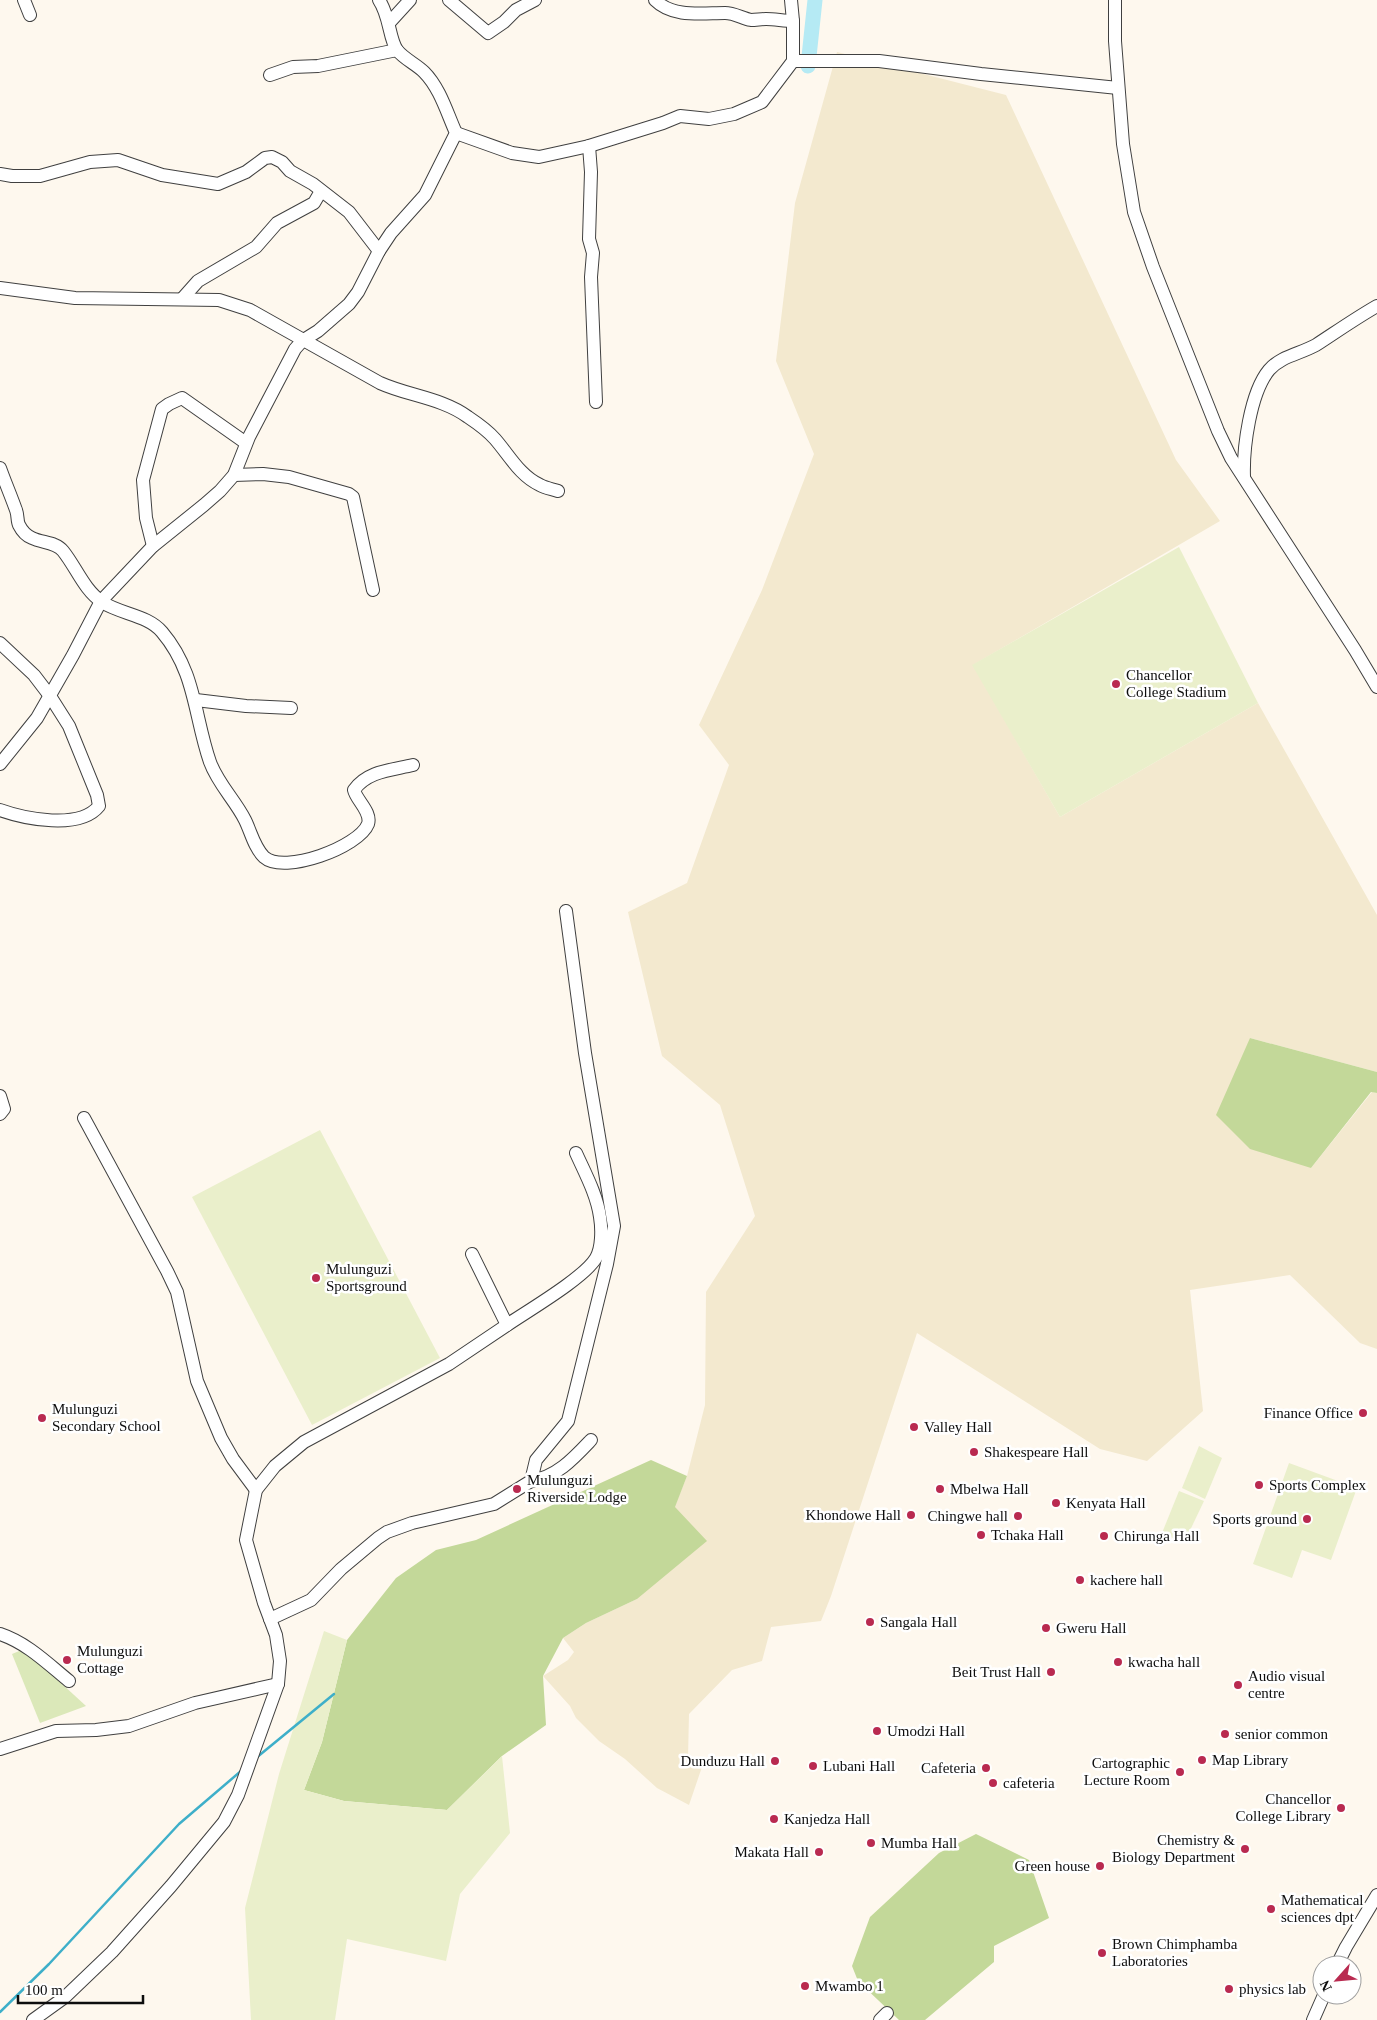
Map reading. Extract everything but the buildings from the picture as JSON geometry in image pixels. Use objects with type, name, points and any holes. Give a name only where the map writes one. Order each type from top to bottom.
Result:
[{"type":"street","points":[[24,0],[30,14]]},
{"type":"street","points":[[379,0],[384,8],[397,50],[424,72],[434,85],[456,133],[524,156],[539,157],[589,146],[663,123],[676,117],[709,119],[723,117],[762,102],[793,61],[791,0]]},
{"type":"street","points":[[389,23],[410,0]]},
{"type":"street","points":[[449,0],[488,33],[504,22],[516,10],[535,0]]},
{"type":"street","points":[[655,0],[674,11],[705,14],[725,13],[753,20],[793,21]]},
{"type":"street","points":[[1115,0],[1118,88],[1123,144],[1134,212],[1153,267],[1218,431],[1244,480],[1377,687]]},
{"type":"street","points":[[270,75],[293,67],[318,66],[397,50]]},
{"type":"street","points":[[793,61],[879,61],[1118,88]]},
{"type":"street","points":[[0,764],[37,718],[101,601],[153,546],[210,500],[234,475],[246,443],[295,349],[302,340],[318,331],[349,304],[358,292],[379,251],[391,233],[425,195],[456,133]]},
{"type":"street","points":[[589,146],[591,172],[590,239],[593,252],[591,276],[596,402]]},
{"type":"street","points":[[0,174],[40,176],[90,162],[118,160],[162,175],[218,184],[246,172],[265,158],[272,157],[282,162],[290,171],[313,184],[349,212],[379,251]]},
{"type":"street","points":[[182,298],[198,281],[256,247],[277,223],[314,203],[321,191]]},
{"type":"street","points":[[0,288],[75,298],[219,300],[250,310],[399,392],[430,399],[452,407],[494,438],[526,476],[540,486],[558,491]]},
{"type":"street","points":[[1244,480],[1243,461],[1248,424],[1262,379],[1268,370],[1281,360],[1314,346],[1377,306]]},
{"type":"street","points":[[153,546],[146,518],[142,480],[162,409],[176,399],[182,398],[246,443]]},
{"type":"street","points":[[0,468],[17,512],[19,525],[24,533],[32,538],[55,545],[62,550],[77,573],[101,601],[114,609],[143,620],[161,630],[177,652],[188,675],[196,700],[210,762],[220,783],[244,819],[258,850],[266,858],[278,863],[317,858],[353,839],[367,826],[369,821],[367,812],[355,796],[354,790],[357,785],[374,773],[413,765]]},
{"type":"street","points":[[234,475],[263,474],[289,477],[349,494],[353,497],[373,590]]},
{"type":"street","points":[[0,643],[34,674],[69,726],[97,795],[99,806],[93,813],[78,819],[53,820],[19,817],[0,810]]},
{"type":"street","points":[[196,700],[246,706],[291,708]]},
{"type":"street","points":[[531,1480],[536,1460],[568,1421],[609,1255],[614,1226],[585,1054],[566,911]]},
{"type":"street","points":[[0,1096],[4,1110],[0,1114]]},
{"type":"street","points":[[84,1118],[167,1271],[176,1292],[197,1381],[221,1438],[233,1459],[256,1490]]},
{"type":"street","points":[[32,2020],[65,1997],[112,1952],[171,1886],[224,1822],[238,1795],[278,1684],[280,1661],[276,1635],[264,1602],[246,1540],[256,1490],[275,1466],[304,1442],[450,1364],[586,1271],[597,1257],[601,1240],[600,1217],[593,1192],[576,1153]]},
{"type":"street","points":[[472,1254],[507,1325]]},
{"type":"street","points":[[270,1619],[311,1600],[348,1563],[387,1532],[412,1523],[494,1504],[531,1480],[548,1476],[560,1470],[591,1440]]},
{"type":"street","points":[[0,1634],[26,1646],[69,1681]]},
{"type":"street","points":[[0,1749],[56,1731],[96,1730],[129,1726],[196,1703],[278,1684]]},
{"type":"street","points":[[1342,1955],[1377,1895]]},
{"type":"street","points":[[1313,2020],[1320,2005]]},
{"type":"shaded area","points":[[837,52],[1006,95],[1176,460],[1220,521],[973,665],[1060,817],[1258,703],[1377,915],[1377,1072],[1250,1038],[1311,1168],[1372,1092],[1377,1093],[1377,1349],[1360,1343],[1290,1275],[1190,1290],[1203,1411],[1147,1461],[1100,1449],[917,1333],[831,1596],[821,1621],[771,1627],[762,1661],[732,1670],[689,1714],[688,1758],[703,1764],[689,1805],[657,1788],[625,1759],[599,1741],[576,1718],[570,1706],[543,1676],[568,1660],[574,1652],[563,1638],[586,1623],[637,1599],[687,1476],[705,1405],[706,1292],[755,1216],[720,1105],[662,1056],[628,912],[687,883],[729,765],[699,725],[762,590],[814,454],[776,361],[795,203]]},
{"type":"green space","name":"Chancellor College Stadium","points":[[1179,547],[1258,703],[1060,817],[972,665]]},
{"type":"green space","points":[[1250,1038],[1377,1072],[1377,1093],[1371,1092],[1311,1168],[1250,1149],[1216,1115]]},
{"type":"green space","name":"Mulunguzi Sportsground","points":[[320,1130],[440,1358],[312,1425],[192,1197]]},
{"type":"green space","points":[[1199,1446],[1222,1458],[1205,1499],[1182,1488]]},
{"type":"green space","points":[[651,1460],[687,1476],[675,1507],[707,1541],[637,1599],[586,1623],[563,1638],[543,1676],[546,1725],[502,1756],[447,1810],[344,1801],[304,1790],[322,1742],[347,1640],[396,1578],[436,1550],[476,1540]]},
{"type":"green space","name":"Sports ground","points":[[1289,1463],[1357,1488],[1331,1560],[1302,1550],[1292,1578],[1253,1564]]},
{"type":"green space","points":[[1179,1491],[1204,1501],[1184,1543],[1162,1533]]},
{"type":"green space","points":[[324,1631],[347,1640],[322,1742],[304,1790],[344,1801],[447,1810],[502,1756],[510,1833],[460,1894],[446,1961],[347,1939],[335,2020],[251,2020],[245,1908],[279,1774]]},
{"type":"green space","points":[[24,1649],[86,1706],[40,1723],[12,1654]]},
{"type":"green space","points":[[976,1834],[1029,1860],[1049,1918],[994,1946],[994,1962],[925,2020],[899,2020],[858,1981],[852,1966],[870,1917],[939,1853]]},
{"type":"waterway","points":[[808,66],[815,0]]},
{"type":"waterway","points":[[256,1758],[334,1694]]},
{"type":"waterway","points":[[0,2012],[49,1964],[179,1824],[241,1771]]},
{"type":"place","name":"Chancellor College Stadium","points":[[1116,684]]},
{"type":"place","name":"Mulunguzi Sportsground","points":[[316,1278]]},
{"type":"place","name":"Finance Office","points":[[1363,1413]]},
{"type":"place","name":"Mulunguzi Secondary School","points":[[42,1418]]},
{"type":"place","name":"Valley Hall","points":[[914,1427]]},
{"type":"place","name":"Shakespeare Hall","points":[[974,1452]]},
{"type":"place","name":"Sports Complex","points":[[1259,1485]]},
{"type":"place","name":"Mulunguzi Riverside Lodge","points":[[517,1489]]},
{"type":"place","name":"Mbelwa Hall","points":[[940,1489]]},
{"type":"place","name":"Kenyata Hall","points":[[1056,1503]]},
{"type":"place","name":"Khondowe Hall","points":[[911,1515]]},
{"type":"place","name":"Chingwe hall","points":[[1018,1516]]},
{"type":"place","name":"Sports ground","points":[[1307,1519]]},
{"type":"place","name":"Tchaka Hall","points":[[981,1535]]},
{"type":"place","name":"Chirunga Hall","points":[[1104,1536]]},
{"type":"place","name":"kachere hall","points":[[1080,1580]]},
{"type":"place","name":"Sangala Hall","points":[[870,1622]]},
{"type":"place","name":"Gweru Hall","points":[[1046,1628]]},
{"type":"place","name":"Mulunguzi Cottage","points":[[67,1660]]},
{"type":"place","name":"kwacha hall","points":[[1118,1662]]},
{"type":"place","name":"Beit Trust Hall","points":[[1051,1672]]},
{"type":"place","name":"Audio visual centre","points":[[1238,1685]]},
{"type":"place","name":"Umodzi Hall","points":[[877,1731]]},
{"type":"place","name":"senior common","points":[[1225,1734]]},
{"type":"place","name":"Map Library","points":[[1202,1760]]},
{"type":"place","name":"Dunduzu Hall","points":[[775,1761]]},
{"type":"place","name":"Lubani Hall","points":[[813,1766]]},
{"type":"place","name":"Cafeteria","points":[[986,1768]]},
{"type":"place","name":"Cartographic Lecture Room","points":[[1180,1772]]},
{"type":"place","name":"cafeteria","points":[[993,1783]]},
{"type":"place","name":"Chancellor College Library","points":[[1341,1808]]},
{"type":"place","name":"Kanjedza Hall","points":[[774,1819]]},
{"type":"place","name":"Mumba Hall","points":[[871,1843]]},
{"type":"place","name":"Chemistry & Biology Department","points":[[1245,1849]]},
{"type":"place","name":"Makata Hall","points":[[819,1852]]},
{"type":"place","name":"Green house","points":[[1100,1866]]},
{"type":"place","name":"Mathematical sciences dpt","points":[[1271,1909]]},
{"type":"place","name":"Brown Chimphamba Laboratories","points":[[1102,1953]]},
{"type":"place","name":"Mwambo 1","points":[[805,1986]]},
{"type":"place","name":"physics lab","points":[[1229,1989]]}]
